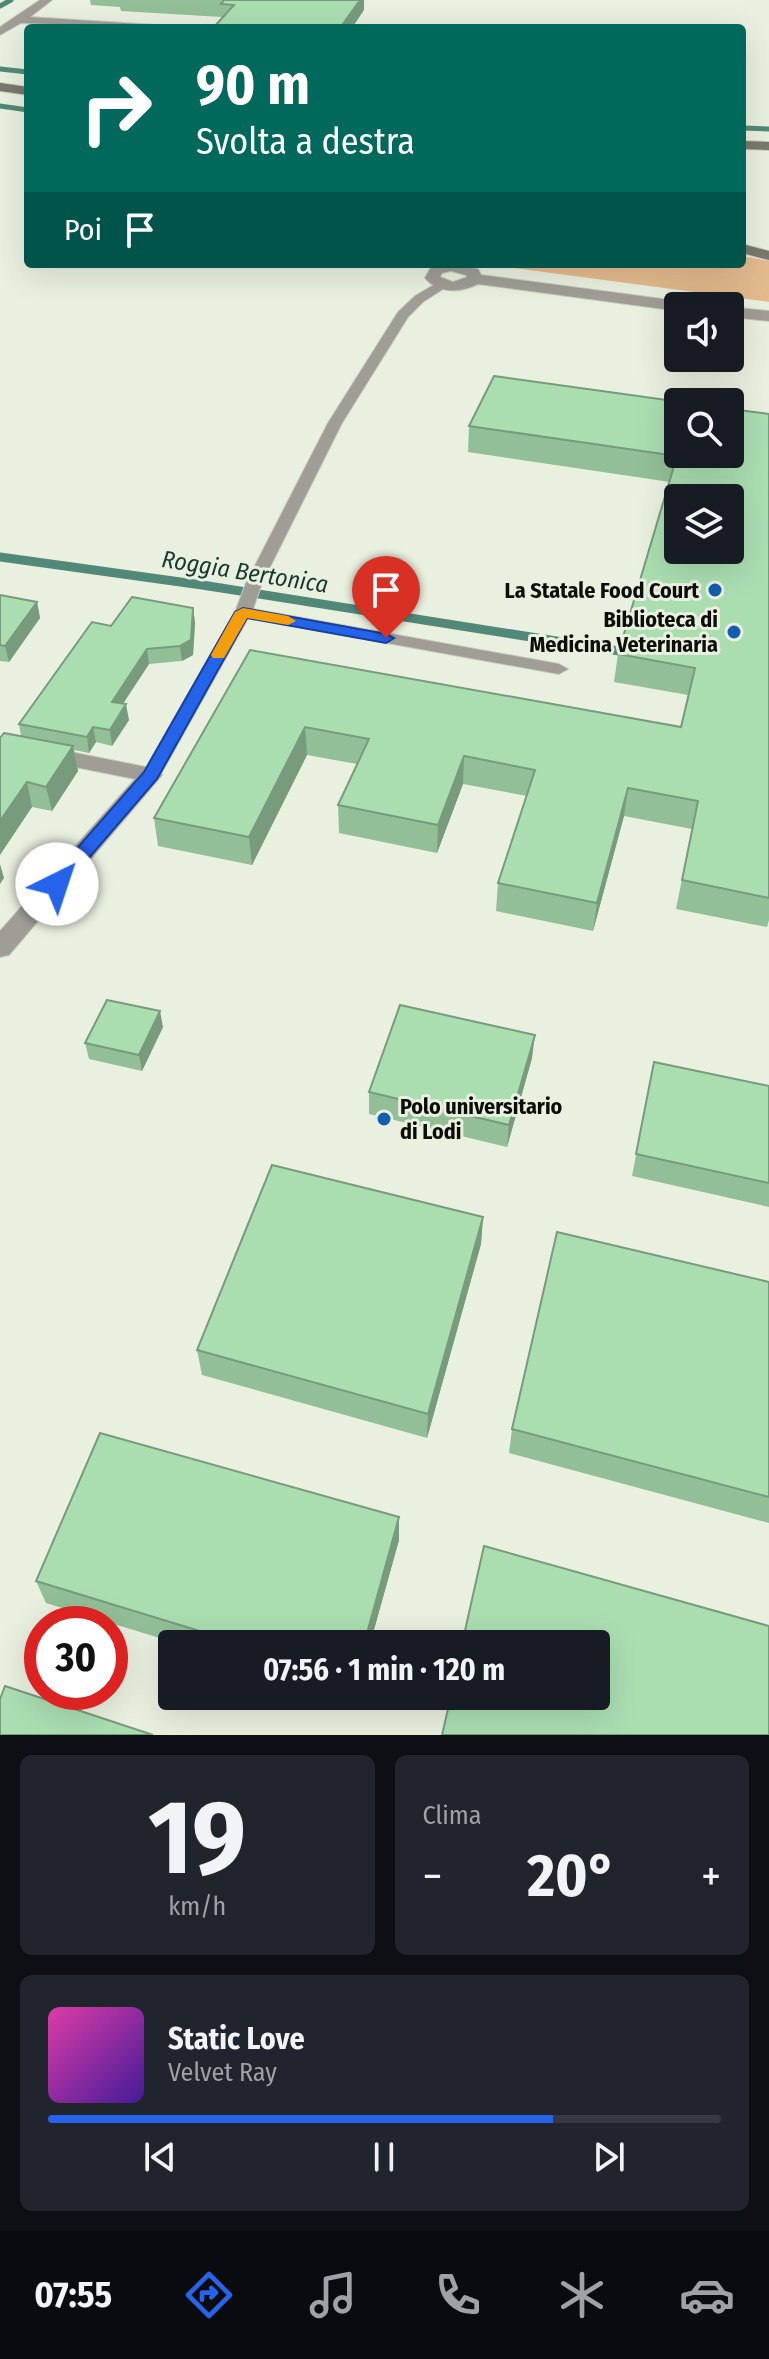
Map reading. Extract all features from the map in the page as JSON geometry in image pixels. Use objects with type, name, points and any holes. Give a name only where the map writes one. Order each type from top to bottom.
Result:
[{"type":"main road","points":[[0,87],[24,90]]},
{"type":"main road","points":[[746,145],[769,146]]},
{"type":"main road","points":[[746,251],[768,256]]},
{"type":"street","points":[[0,32],[47,0]]},
{"type":"street","points":[[16,19],[94,24]]},
{"type":"street","points":[[443,272],[464,285],[472,271],[664,304]]},
{"type":"street","points":[[744,313],[769,316]]},
{"type":"street","points":[[0,745],[151,775],[0,948]]},
{"type":"lane","points":[[151,775],[244,608],[324,443],[403,315],[443,272]]},
{"type":"lane","points":[[244,608],[559,669]]},
{"type":"shaded area","points":[[746,257],[769,261],[769,302],[744,299],[744,292],[694,292],[514,268],[746,268]]},
{"type":"building","points":[[224,0],[360,0],[343,24],[217,24],[234,5],[221,4]]},
{"type":"building","points":[[494,376],[664,400],[664,454],[469,426]]},
{"type":"building","points":[[744,411],[769,414],[769,898],[682,880],[698,801],[628,788],[597,903],[498,883],[535,770],[464,756],[438,825],[338,805],[369,739],[305,727],[249,837],[154,818],[250,650],[681,727],[695,668],[618,654],[664,500],[664,564],[744,564],[744,484],[669,484],[673,468],[744,468]]},
{"type":"building","points":[[0,595],[37,602],[5,646],[0,645]]},
{"type":"building","points":[[132,597],[193,608],[191,640],[180,646],[147,649],[112,702],[126,704],[110,730],[93,727],[87,737],[19,724],[92,622],[111,626]]},
{"type":"building","points":[[4,733],[73,746],[46,787],[27,782],[0,821],[0,738]]},
{"type":"building","points":[[107,1000],[160,1011],[139,1055],[85,1043]]},
{"type":"building","points":[[400,1005],[535,1035],[509,1125],[369,1092]]},
{"type":"building","points":[[654,1062],[769,1086],[769,1183],[636,1154]]},
{"type":"building","points":[[272,1165],[483,1217],[428,1414],[197,1350]]},
{"type":"building","points":[[557,1232],[769,1282],[769,1497],[512,1429]]},
{"type":"building","points":[[100,1433],[399,1517],[368,1630],[196,1630],[128,1609],[128,1606],[118,1606],[36,1581]]},
{"type":"building","points":[[484,1546],[769,1626],[769,1735],[442,1735],[448,1710],[610,1710],[610,1630],[465,1630]]},
{"type":"building","points":[[5,1686],[24,1692],[24,1710],[77,1710],[153,1735],[0,1735],[0,1699]]},
{"type":"waterway","points":[[0,6],[11,0]]},
{"type":"waterway","points":[[0,69],[24,72]]},
{"type":"waterway","points":[[0,106],[24,109]]},
{"type":"waterway","points":[[746,128],[769,129]]},
{"type":"waterway","name":"Roggia Bertonica","points":[[0,557],[202,585],[632,653]]},
{"type":"slow traffic","points":[[219,655],[243,612],[288,621]]},
{"type":"place","name":"La Statale Food Court","points":[[715,590]]},
{"type":"place","name":"Biblioteca di Medicina Veterinaria","points":[[734,632]]},
{"type":"place","name":"Polo universitario di Lodi","points":[[384,1119]]},
{"type":"route","points":[[57,884],[151,775],[243,612],[386,638]]}]
